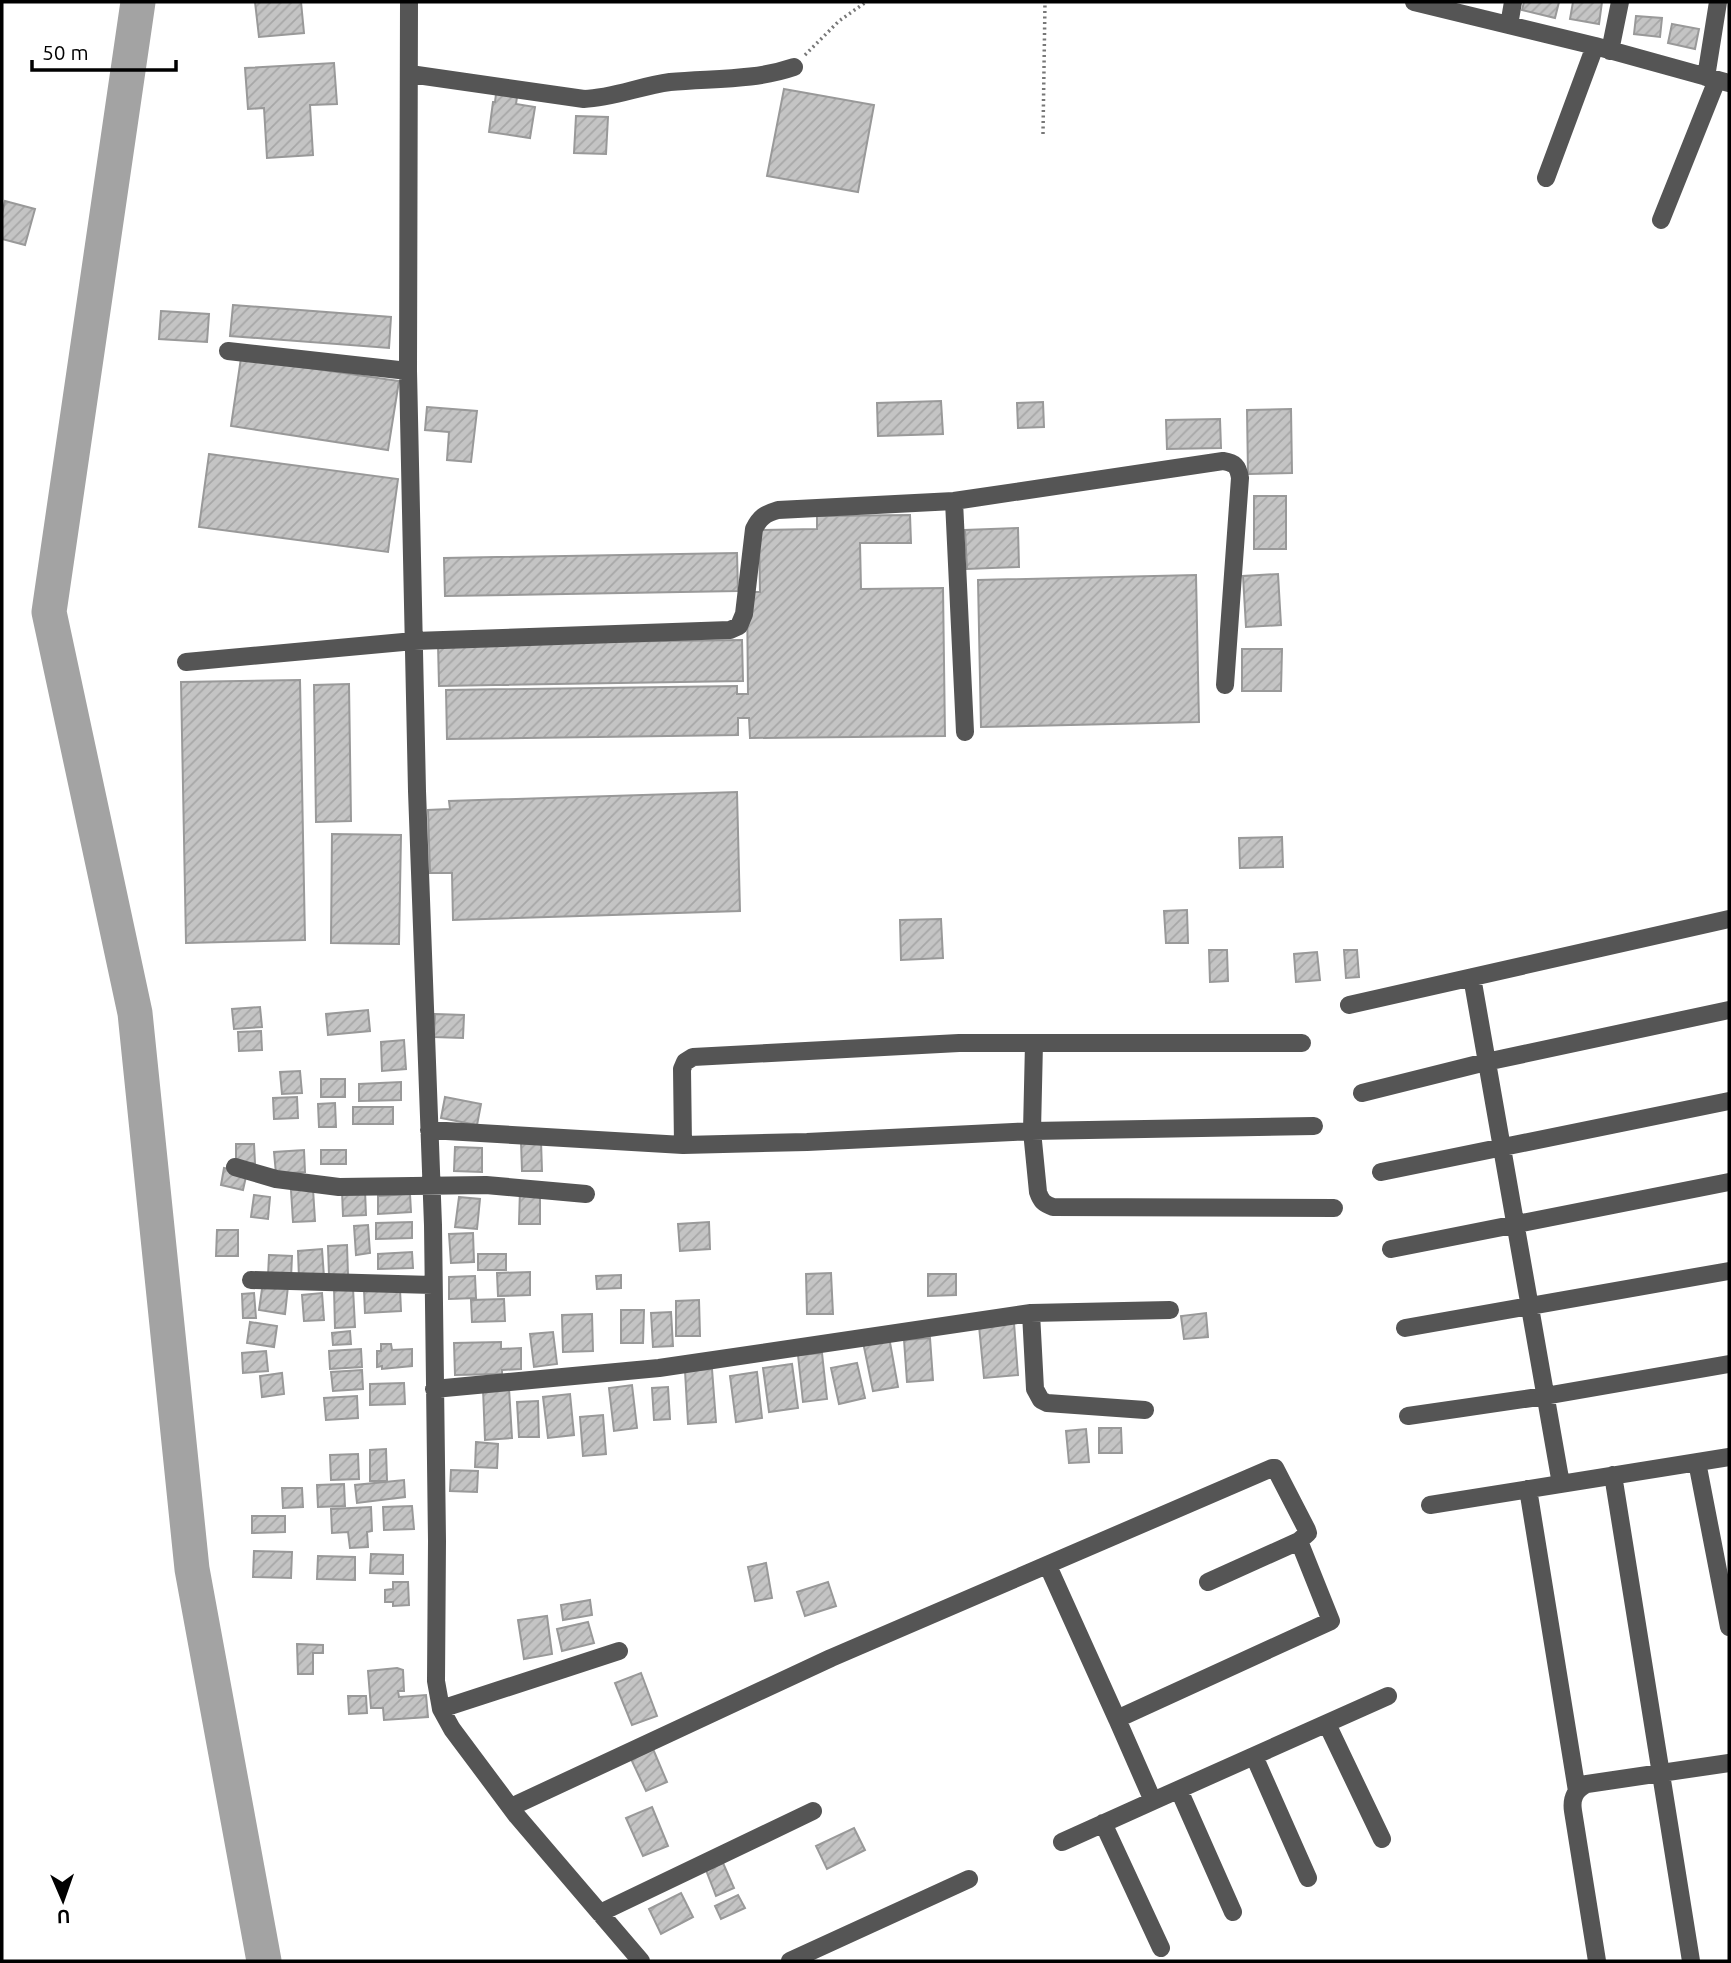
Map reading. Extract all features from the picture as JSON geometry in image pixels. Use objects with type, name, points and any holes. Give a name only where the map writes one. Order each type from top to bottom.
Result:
[{"type":"street","points":[[409,2],[408,371],[431,1185],[438,1541],[436,1681],[441,1709],[452,1729],[511,1807],[641,1961]]},
{"type":"street","points":[[1416,2],[1718,80]]},
{"type":"street","points":[[1509,25],[1513,2]]},
{"type":"street","points":[[1546,178],[1620,2]]},
{"type":"street","points":[[1661,220],[1718,80],[1718,2]]},
{"type":"street","points":[[410,74],[597,98],[670,82],[745,79],[794,67]]},
{"type":"street","points":[[228,351],[408,371]]},
{"type":"street","points":[[186,662],[414,641],[730,630],[739,626],[744,614],[754,529],[760,518],[768,513],[778,510],[954,500],[1223,461],[1233,463],[1238,468],[1240,478],[1225,685]]},
{"type":"street","points":[[954,500],[965,732]]},
{"type":"street","points":[[1349,1005],[1729,919]]},
{"type":"street","points":[[1472,977],[1561,1484]]},
{"type":"street","points":[[1362,1093],[1486,1062],[1729,1010]]},
{"type":"street","points":[[683,1145],[682,1069],[685,1062],[693,1057],[959,1043],[1302,1043]]},
{"type":"street","points":[[1034,1043],[1032,1131],[1038,1192],[1041,1200],[1053,1207],[1334,1208]]},
{"type":"street","points":[[1381,1172],[1729,1101]]},
{"type":"street","points":[[429,1130],[683,1145],[1032,1131],[1314,1126]]},
{"type":"street","points":[[234,1167],[301,1184],[339,1187],[486,1185],[586,1194]]},
{"type":"street","points":[[1391,1249],[1729,1182]]},
{"type":"street","points":[[1405,1328],[1729,1271]]},
{"type":"street","points":[[251,1280],[433,1285]]},
{"type":"street","points":[[434,1389],[659,1368],[1031,1313],[1170,1310]]},
{"type":"street","points":[[1031,1313],[1035,1389],[1041,1400],[1047,1403],[1145,1410]]},
{"type":"street","points":[[1408,1416],[1545,1396],[1729,1364]]},
{"type":"street","points":[[1430,1505],[1729,1457]]},
{"type":"street","points":[[1697,1462],[1729,1626]]},
{"type":"street","points":[[511,1807],[831,1658],[1275,1468],[1308,1532],[1299,1541],[1208,1582]]},
{"type":"street","points":[[1613,1475],[1691,1961]]},
{"type":"street","points":[[1528,1489],[1577,1791],[1572,1803],[1597,1961]]},
{"type":"street","points":[[1117,1719],[1331,1622],[1299,1541]]},
{"type":"street","points":[[1048,1566],[1153,1801]]},
{"type":"street","points":[[441,1709],[619,1651]]},
{"type":"street","points":[[1062,1842],[1388,1696]]},
{"type":"street","points":[[1327,1724],[1382,1839]]},
{"type":"street","points":[[1254,1756],[1308,1878]]},
{"type":"street","points":[[1577,1791],[1587,1784],[1729,1763]]},
{"type":"street","points":[[1179,1790],[1233,1912]]},
{"type":"street","points":[[600,1913],[813,1811]]},
{"type":"street","points":[[1104,1823],[1161,1948]]},
{"type":"street","points":[[790,1961],[969,1879]]},
{"type":"path","points":[[794,67],[815,43],[866,2]]},
{"type":"path","points":[[1043,134],[1045,2]]},
{"type":"building","points":[[255,2],[301,2],[304,33],[259,37]]},
{"type":"building","points":[[1524,2],[1559,2],[1555,18],[1522,10]]},
{"type":"building","points":[[1573,2],[1602,2],[1599,24],[1570,19]]},
{"type":"building","points":[[1636,16],[1662,18],[1660,37],[1634,34]]},
{"type":"building","points":[[1672,24],[1699,29],[1695,49],[1668,43]]},
{"type":"building","points":[[334,63],[337,104],[310,105],[313,155],[267,158],[264,108],[248,109],[245,68]]},
{"type":"building","points":[[784,89],[874,105],[858,192],[767,176]]},
{"type":"building","points":[[496,94],[517,97],[516,104],[535,107],[530,138],[489,132]]},
{"type":"building","points":[[576,116],[608,117],[606,154],[574,153]]},
{"type":"building","points":[[5,201],[35,209],[25,245],[2,239]]},
{"type":"building","points":[[233,305],[391,317],[389,348],[230,336]]},
{"type":"building","points":[[161,311],[209,314],[207,342],[159,339]]},
{"type":"building","points":[[241,358],[399,381],[388,450],[231,426]]},
{"type":"building","points":[[941,401],[943,434],[878,436],[877,403]]},
{"type":"building","points":[[1043,402],[1044,427],[1018,428],[1017,403]]},
{"type":"building","points":[[427,407],[477,411],[471,462],[447,460],[449,432],[425,430]]},
{"type":"building","points":[[1291,409],[1292,473],[1248,474],[1247,410]]},
{"type":"building","points":[[1220,419],[1221,448],[1167,449],[1166,420]]},
{"type":"building","points":[[209,454],[398,479],[388,552],[199,527]]},
{"type":"building","points":[[1254,496],[1286,496],[1286,549],[1254,549]]},
{"type":"building","points":[[910,515],[911,543],[860,543],[861,589],[943,588],[945,736],[750,738],[749,718],[738,718],[738,735],[447,739],[446,690],[737,686],[737,694],[748,694],[747,592],[760,592],[759,530],[817,529],[817,516]]},
{"type":"building","points":[[1018,528],[1019,567],[967,569],[965,530]]},
{"type":"building","points":[[737,553],[738,591],[445,596],[444,558]]},
{"type":"building","points":[[1278,574],[1281,625],[1246,627],[1243,576]]},
{"type":"building","points":[[1196,575],[1199,722],[981,727],[978,580]]},
{"type":"building","points":[[742,640],[743,681],[439,686],[438,644]]},
{"type":"building","points":[[1242,649],[1282,649],[1281,691],[1242,691]]},
{"type":"building","points":[[300,680],[305,940],[186,943],[181,682]]},
{"type":"building","points":[[349,684],[351,821],[316,822],[314,685]]},
{"type":"building","points":[[737,792],[740,911],[453,920],[452,873],[430,873],[428,810],[450,809],[449,801]]},
{"type":"building","points":[[332,834],[401,835],[399,944],[331,943]]},
{"type":"building","points":[[1282,837],[1283,867],[1240,868],[1239,838]]},
{"type":"building","points":[[1187,910],[1188,943],[1166,943],[1164,911]]},
{"type":"building","points":[[941,919],[943,958],[901,960],[900,920]]},
{"type":"building","points":[[1209,950],[1227,950],[1228,981],[1210,982]]},
{"type":"building","points":[[1344,950],[1357,950],[1359,977],[1346,978]]},
{"type":"building","points":[[1317,952],[1320,980],[1296,982],[1294,954]]},
{"type":"building","points":[[260,1007],[262,1027],[234,1029],[232,1009]]},
{"type":"building","points":[[368,1010],[370,1031],[328,1035],[326,1014]]},
{"type":"building","points":[[435,1014],[464,1015],[463,1038],[434,1037]]},
{"type":"building","points":[[261,1031],[262,1050],[239,1051],[238,1032]]},
{"type":"building","points":[[404,1040],[406,1069],[382,1071],[381,1042]]},
{"type":"building","points":[[300,1071],[302,1093],[282,1094],[280,1072]]},
{"type":"building","points":[[321,1079],[345,1079],[345,1097],[321,1097]]},
{"type":"building","points":[[401,1082],[401,1100],[359,1101],[359,1084]]},
{"type":"building","points":[[297,1097],[298,1118],[274,1119],[273,1098]]},
{"type":"building","points":[[445,1097],[481,1104],[477,1125],[441,1118]]},
{"type":"building","points":[[335,1103],[336,1127],[319,1127],[318,1104]]},
{"type":"building","points":[[353,1107],[393,1107],[393,1124],[353,1124]]},
{"type":"building","points":[[521,1141],[541,1141],[542,1171],[522,1171]]},
{"type":"building","points":[[236,1144],[254,1144],[255,1163],[236,1163]]},
{"type":"building","points":[[455,1147],[482,1148],[482,1172],[454,1171]]},
{"type":"building","points":[[304,1150],[305,1172],[276,1174],[274,1152]]},
{"type":"building","points":[[321,1150],[346,1150],[346,1164],[321,1164]]},
{"type":"building","points":[[224,1168],[247,1172],[243,1190],[221,1185]]},
{"type":"building","points":[[313,1189],[315,1221],[293,1222],[291,1190]]},
{"type":"building","points":[[520,1189],[540,1190],[540,1224],[519,1224]]},
{"type":"building","points":[[365,1190],[366,1215],[343,1216],[342,1191]]},
{"type":"building","points":[[410,1194],[411,1212],[378,1214],[378,1196]]},
{"type":"building","points":[[254,1195],[270,1197],[268,1219],[251,1217]]},
{"type":"building","points":[[459,1197],[480,1199],[477,1229],[455,1227]]},
{"type":"building","points":[[412,1222],[412,1238],[376,1239],[376,1223]]},
{"type":"building","points":[[709,1222],[710,1249],[680,1251],[678,1224]]},
{"type":"building","points":[[368,1225],[370,1253],[356,1255],[354,1226]]},
{"type":"building","points":[[217,1230],[238,1230],[238,1256],[216,1256]]},
{"type":"building","points":[[473,1233],[474,1262],[451,1263],[449,1234]]},
{"type":"building","points":[[347,1245],[348,1275],[329,1275],[328,1246]]},
{"type":"building","points":[[322,1249],[324,1277],[299,1278],[298,1251]]},
{"type":"building","points":[[412,1252],[413,1268],[378,1269],[378,1254]]},
{"type":"building","points":[[478,1254],[506,1254],[506,1270],[478,1270]]},
{"type":"building","points":[[269,1255],[292,1256],[291,1278],[268,1276]]},
{"type":"building","points":[[530,1272],[530,1295],[498,1296],[497,1273]]},
{"type":"building","points":[[831,1273],[833,1314],[807,1314],[806,1274]]},
{"type":"building","points":[[928,1274],[956,1274],[956,1295],[928,1296]]},
{"type":"building","points":[[621,1275],[621,1288],[597,1289],[596,1276]]},
{"type":"building","points":[[475,1276],[476,1298],[449,1299],[449,1277]]},
{"type":"building","points":[[263,1282],[288,1286],[285,1314],[259,1310]]},
{"type":"building","points":[[334,1288],[353,1288],[355,1327],[335,1328]]},
{"type":"building","points":[[400,1289],[401,1311],[365,1313],[364,1290]]},
{"type":"building","points":[[254,1293],[256,1318],[243,1318],[242,1294]]},
{"type":"building","points":[[322,1293],[324,1320],[304,1321],[302,1295]]},
{"type":"building","points":[[504,1299],[505,1321],[472,1322],[471,1300]]},
{"type":"building","points":[[699,1300],[700,1336],[676,1336],[676,1301]]},
{"type":"building","points":[[621,1310],[644,1310],[643,1343],[621,1343]]},
{"type":"building","points":[[671,1312],[673,1346],[653,1347],[651,1313]]},
{"type":"building","points":[[1206,1313],[1208,1337],[1184,1339],[1181,1316]]},
{"type":"building","points":[[592,1314],[593,1351],[563,1352],[562,1315]]},
{"type":"building","points":[[250,1322],[277,1326],[274,1347],[247,1343]]},
{"type":"building","points":[[1014,1323],[1018,1375],[984,1378],[979,1326]]},
{"type":"building","points":[[350,1331],[351,1344],[333,1345],[332,1333]]},
{"type":"building","points":[[553,1332],[557,1364],[534,1367],[530,1334]]},
{"type":"building","points":[[889,1337],[898,1387],[873,1391],[863,1342]]},
{"type":"building","points":[[930,1338],[933,1380],[907,1382],[904,1340]]},
{"type":"building","points":[[501,1342],[501,1349],[521,1348],[521,1369],[502,1370],[502,1374],[455,1375],[454,1343]]},
{"type":"building","points":[[381,1344],[391,1344],[392,1350],[412,1349],[412,1366],[382,1369],[382,1366],[377,1367],[377,1351],[381,1351]]},
{"type":"building","points":[[361,1349],[362,1367],[330,1369],[329,1351]]},
{"type":"building","points":[[266,1351],[268,1371],[243,1373],[242,1353]]},
{"type":"building","points":[[822,1353],[827,1399],[803,1402],[798,1355]]},
{"type":"building","points":[[857,1363],[865,1398],[839,1404],[831,1368]]},
{"type":"building","points":[[792,1364],[798,1408],[769,1412],[763,1368]]},
{"type":"building","points":[[712,1369],[716,1422],[688,1424],[685,1371]]},
{"type":"building","points":[[362,1370],[363,1389],[333,1391],[331,1372]]},
{"type":"building","points":[[757,1372],[762,1418],[736,1422],[730,1376]]},
{"type":"building","points":[[282,1373],[284,1394],[262,1397],[260,1376]]},
{"type":"building","points":[[404,1383],[405,1404],[370,1405],[370,1384]]},
{"type":"building","points":[[632,1385],[637,1428],[614,1431],[609,1388]]},
{"type":"building","points":[[668,1387],[670,1419],[654,1420],[652,1388]]},
{"type":"building","points":[[509,1388],[512,1438],[485,1440],[483,1389]]},
{"type":"building","points":[[570,1394],[574,1435],[548,1438],[543,1397]]},
{"type":"building","points":[[357,1396],[358,1418],[326,1420],[324,1398]]},
{"type":"building","points":[[538,1401],[539,1437],[519,1437],[517,1402]]},
{"type":"building","points":[[603,1415],[606,1454],[583,1456],[580,1417]]},
{"type":"building","points":[[1099,1428],[1121,1428],[1122,1453],[1099,1453]]},
{"type":"building","points":[[1086,1429],[1089,1462],[1069,1463],[1066,1431]]},
{"type":"building","points":[[476,1442],[498,1444],[497,1468],[475,1467]]},
{"type":"building","points":[[386,1449],[387,1481],[370,1481],[370,1450]]},
{"type":"building","points":[[358,1454],[359,1479],[331,1480],[330,1455]]},
{"type":"building","points":[[451,1470],[478,1471],[477,1492],[450,1491]]},
{"type":"building","points":[[404,1480],[405,1497],[357,1503],[355,1485]]},
{"type":"building","points":[[344,1484],[345,1506],[318,1507],[317,1485]]},
{"type":"building","points":[[282,1488],[302,1488],[303,1507],[283,1508]]},
{"type":"building","points":[[412,1506],[414,1529],[384,1530],[383,1507]]},
{"type":"building","points":[[371,1507],[372,1531],[367,1532],[368,1547],[350,1548],[348,1532],[332,1533],[331,1509]]},
{"type":"building","points":[[252,1516],[285,1516],[285,1532],[252,1533]]},
{"type":"building","points":[[254,1551],[292,1552],[291,1578],[253,1577]]},
{"type":"building","points":[[371,1554],[403,1555],[403,1574],[370,1573]]},
{"type":"building","points":[[318,1556],[355,1557],[355,1580],[317,1579]]},
{"type":"building","points":[[766,1563],[772,1598],[755,1601],[748,1567]]},
{"type":"building","points":[[393,1582],[408,1582],[409,1605],[393,1606],[393,1602],[385,1602],[385,1590],[393,1589]]},
{"type":"building","points":[[828,1582],[836,1606],[805,1616],[797,1592]]},
{"type":"building","points":[[590,1600],[592,1615],[563,1620],[561,1605]]},
{"type":"building","points":[[547,1616],[552,1654],[524,1659],[518,1620]]},
{"type":"building","points":[[588,1622],[594,1643],[562,1651],[557,1629]]},
{"type":"building","points":[[297,1644],[323,1645],[323,1653],[313,1653],[313,1674],[298,1674]]},
{"type":"building","points":[[397,1668],[403,1670],[404,1691],[398,1691],[399,1697],[426,1695],[428,1717],[384,1720],[383,1708],[371,1708],[368,1671]]},
{"type":"building","points":[[641,1673],[657,1716],[632,1725],[615,1683]]},
{"type":"building","points":[[348,1696],[366,1696],[367,1713],[349,1714]]},
{"type":"building","points":[[653,1749],[667,1782],[646,1791],[631,1759]]},
{"type":"building","points":[[652,1807],[668,1846],[643,1856],[626,1818]]},
{"type":"building","points":[[854,1828],[865,1850],[827,1869],[816,1846]]},
{"type":"building","points":[[723,1863],[734,1888],[716,1896],[706,1870]]},
{"type":"building","points":[[681,1893],[693,1917],[661,1934],[649,1909]]},
{"type":"building","points":[[738,1895],[745,1908],[721,1919],[715,1906]]},
{"type":"waterway","points":[[138,2],[49,612],[135,1013],[192,1569],[264,1961]]}]
